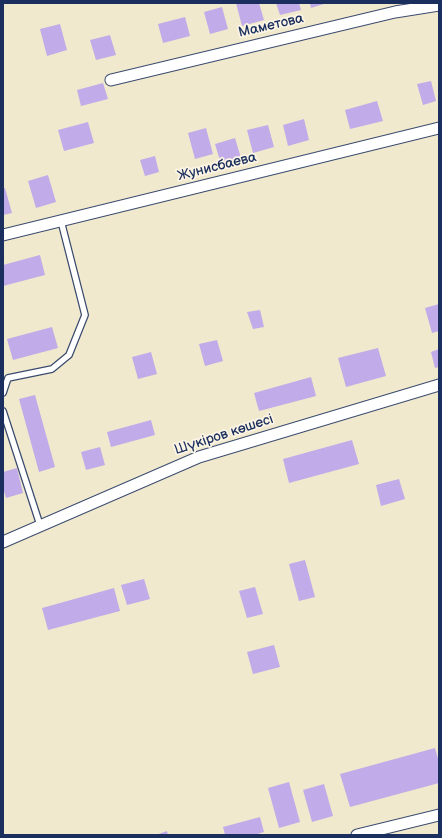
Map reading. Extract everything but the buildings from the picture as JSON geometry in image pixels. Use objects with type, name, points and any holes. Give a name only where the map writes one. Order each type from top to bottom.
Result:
[{"type":"street","name":"Маметова","points":[[111,80],[394,12],[439,6]]},
{"type":"street","name":"Жунисбаева","points":[[3,235],[439,128]]},
{"type":"street","name":"Шүкіров көшесі","points":[[3,542],[199,457],[439,385]]},
{"type":"street","points":[[357,835],[439,815]]},
{"type":"lane","points":[[3,393],[8,378],[52,369],[69,355],[84,315],[61,221]]},
{"type":"lane","points":[[3,411],[40,525]]}]
